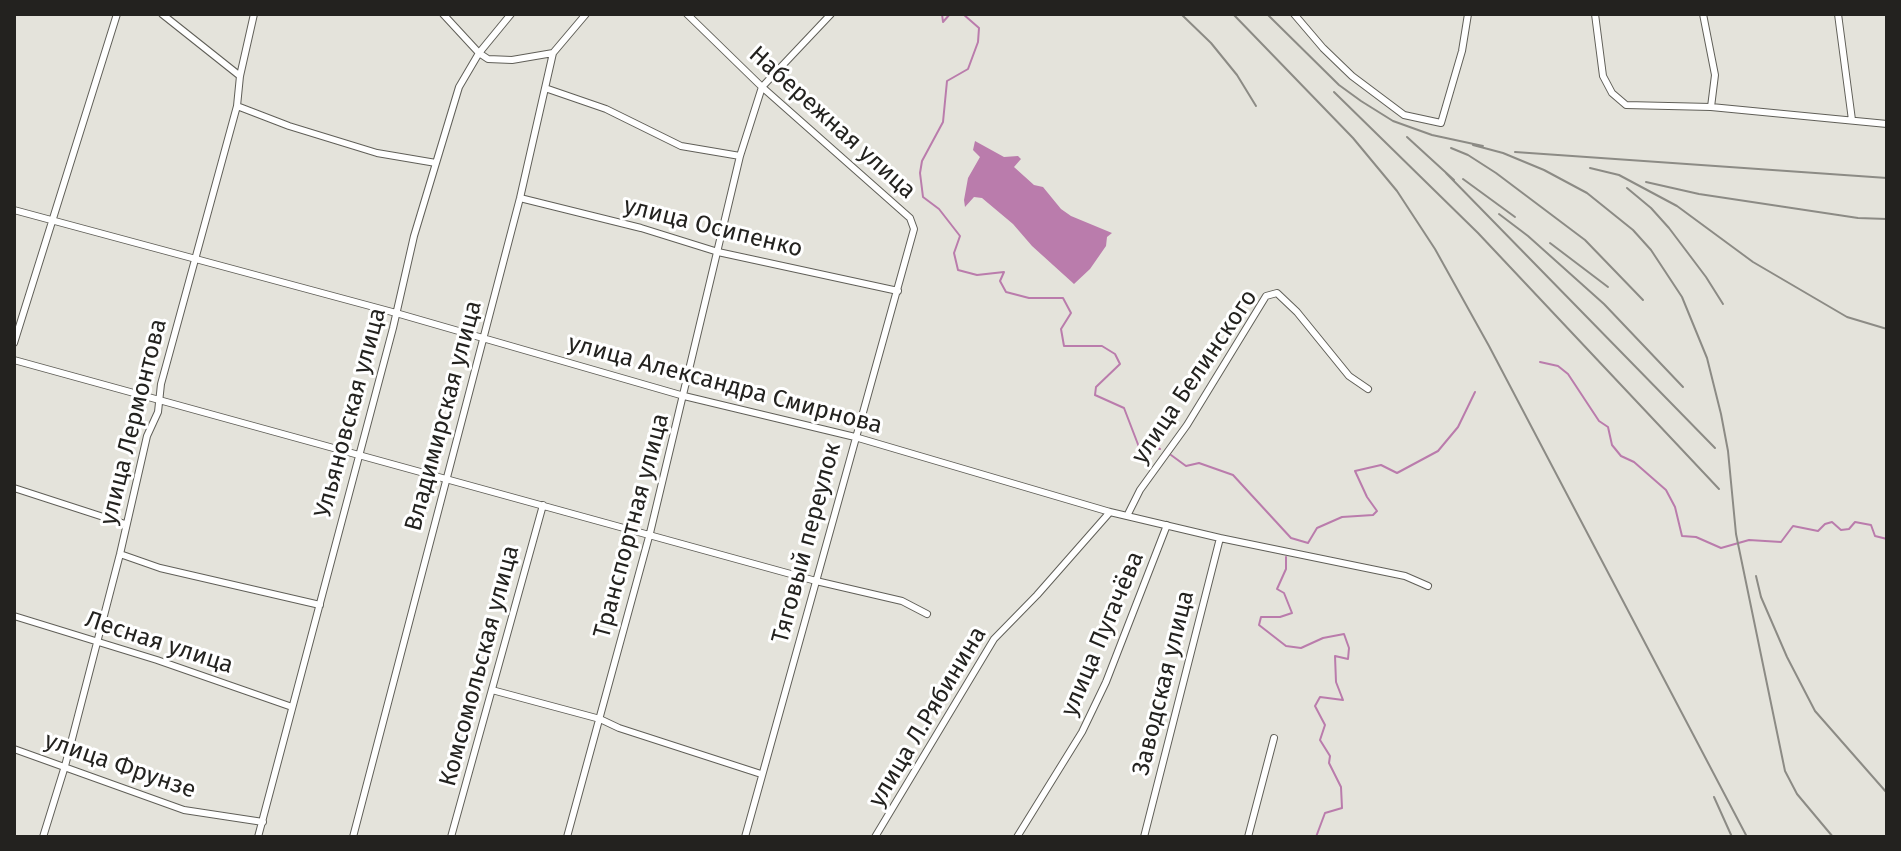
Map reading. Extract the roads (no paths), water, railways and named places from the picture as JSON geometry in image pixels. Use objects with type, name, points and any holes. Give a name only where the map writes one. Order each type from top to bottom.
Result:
[{"type":"street","points":[[14,343],[117,14]]},
{"type":"street","points":[[162,14],[240,76]]},
{"type":"street","name":"улица Лермонтова","points":[[43,837],[65,766],[147,436],[161,402],[161,384],[237,106],[240,76],[254,14]]},
{"type":"street","points":[[443,14],[488,59],[512,60],[553,53]]},
{"type":"street","name":"Ульяновская улица","points":[[258,837],[414,236],[459,87],[479,53],[511,14]]},
{"type":"street","name":"Владимирская улица","points":[[353,837],[520,198],[553,53],[586,14]]},
{"type":"street","name":"Набережная улица","points":[[687,14],[762,87],[910,218],[914,229]]},
{"type":"street","name":"Транспортная улица","points":[[567,837],[650,533],[740,156],[762,87],[831,14]]},
{"type":"street","points":[[1294,14],[1352,76],[1404,115],[1441,123],[1462,51],[1468,14]]},
{"type":"street","points":[[1595,14],[1603,76],[1612,93],[1626,105],[1711,107],[1887,124]]},
{"type":"street","points":[[1703,14],[1715,75],[1711,107]]},
{"type":"street","points":[[1838,14],[1852,120]]},
{"type":"street","points":[[545,88],[606,109],[681,146],[740,156]]},
{"type":"street","points":[[237,106],[289,126],[377,153],[436,163]]},
{"type":"street","name":"улица Осипенко","points":[[520,198],[641,228],[718,252],[898,291]]},
{"type":"street","name":"улица Александра Смирнова","points":[[14,210],[396,313],[684,396],[855,437],[1110,512],[1405,576],[1428,586]]},
{"type":"street","name":"Тяговый переулок","points":[[745,837],[914,229]]},
{"type":"street","name":"улица Белинского","points":[[1127,516],[1140,490],[1187,425],[1266,296],[1277,293],[1297,312],[1349,376],[1368,389]]},
{"type":"street","points":[[14,360],[816,581],[902,601],[927,614]]},
{"type":"street","points":[[14,488],[125,524]]},
{"type":"street","name":"Комсомольская улица","points":[[451,837],[543,505]]},
{"type":"street","name":"улица Л.Рябинина","points":[[875,837],[994,639],[1110,512]]},
{"type":"street","name":"улица Пугачёва","points":[[1017,837],[1082,732],[1106,682],[1167,525]]},
{"type":"street","name":"Заводская улица","points":[[1144,837],[1220,538]]},
{"type":"street","points":[[120,554],[160,568],[320,605]]},
{"type":"street","name":"Лесная улица","points":[[14,616],[292,707]]},
{"type":"street","points":[[492,690],[600,719],[761,774]]},
{"type":"street","points":[[1248,837],[1274,738]]},
{"type":"street","name":"улица Фрунзе","points":[[14,749],[184,810],[263,822]]},
{"type":"waterway","points":[[942,14],[943,22],[950,14]]},
{"type":"waterway","points":[[963,14],[979,28],[978,42],[968,69],[947,81],[943,122],[922,161],[923,197],[939,209],[960,236],[954,253],[958,270],[977,275],[1004,272],[1000,281],[1006,292],[1029,298],[1063,298],[1071,313],[1061,329],[1064,346],[1102,346],[1115,354],[1120,364],[1096,387],[1095,395],[1124,408],[1139,447],[1154,446],[1160,449]]},
{"type":"waterway","points":[[1540,362],[1558,366],[1568,374],[1599,421],[1608,427],[1612,445],[1621,456],[1634,462],[1666,490],[1675,507],[1682,536],[1696,537],[1721,548],[1749,540],[1781,542],[1793,526],[1818,531],[1832,522],[1841,530],[1849,529],[1855,522],[1871,525],[1875,536],[1887,539]]},
{"type":"waterway","points":[[1171,455],[1186,466],[1199,463],[1233,475],[1291,538],[1308,543],[1317,528],[1342,517],[1373,515],[1377,511],[1355,471],[1381,465],[1397,473],[1438,451],[1458,427],[1475,392]]},
{"type":"waterway","points":[[1286,557],[1286,569],[1277,589],[1284,593],[1292,613],[1280,617],[1261,617],[1259,625],[1286,646],[1301,648],[1323,638],[1344,634],[1349,648],[1348,659],[1335,656],[1336,682],[1343,700],[1320,697],[1315,706],[1325,725],[1320,740],[1330,756],[1329,763],[1341,787],[1342,808],[1325,813],[1316,837]]},
{"type":"railway","points":[[1181,14],[1211,43],[1237,75],[1256,106]]},
{"type":"railway","points":[[1233,14],[1353,138],[1397,191],[1435,249],[1747,837]]},
{"type":"railway","points":[[1267,14],[1339,85],[1393,121],[1432,135],[1483,146]]},
{"type":"railway","points":[[1334,92],[1478,233],[1719,489]]},
{"type":"railway","points":[[1407,137],[1454,180]]},
{"type":"railway","points":[[1473,145],[1503,153],[1544,170],[1587,193],[1633,230],[1651,250],[1682,297],[1707,358],[1721,414],[1736,534],[1785,771],[1797,794],[1833,837]]},
{"type":"railway","points":[[1451,148],[1496,173],[1585,240],[1643,300]]},
{"type":"railway","points":[[1515,152],[1887,178]]},
{"type":"railway","points":[[1590,168],[1619,175],[1677,206],[1753,262],[1847,317],[1887,329]]},
{"type":"railway","points":[[1446,173],[1715,448]]},
{"type":"railway","points":[[1463,179],[1515,217]]},
{"type":"railway","points":[[1646,182],[1699,194],[1858,218],[1887,219]]},
{"type":"railway","points":[[1627,188],[1669,228],[1723,304]]},
{"type":"railway","points":[[1499,214],[1604,304],[1683,387]]},
{"type":"railway","points":[[1550,243],[1608,287]]},
{"type":"railway","points":[[1756,576],[1761,597],[1787,657],[1815,711],[1887,793]]},
{"type":"railway","points":[[1714,797],[1732,837]]}]
